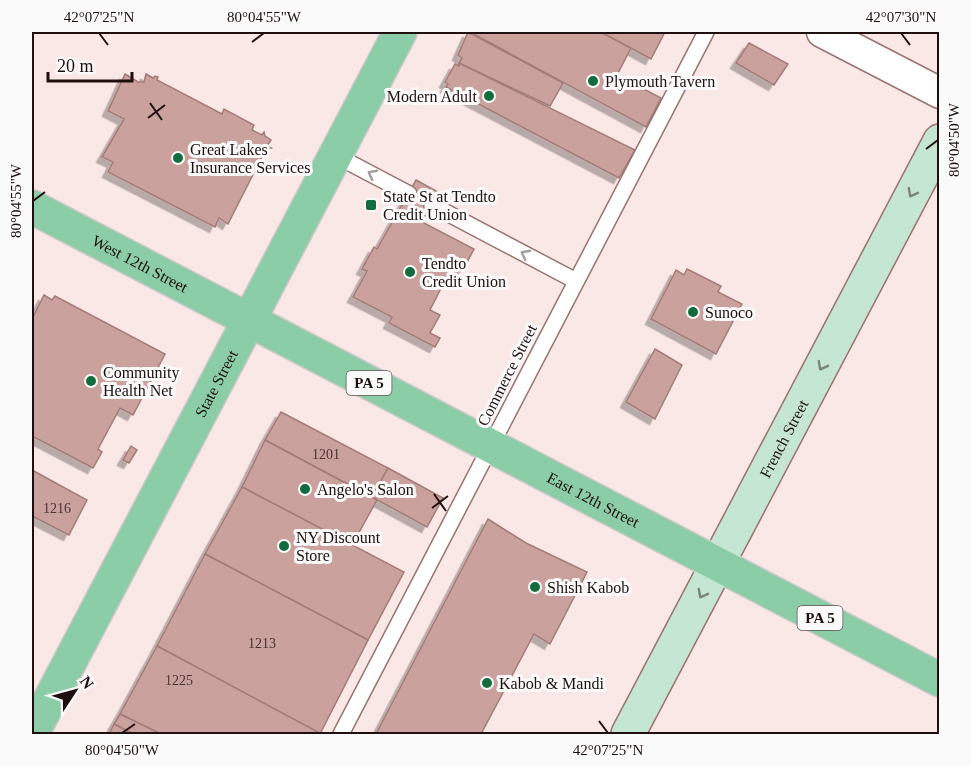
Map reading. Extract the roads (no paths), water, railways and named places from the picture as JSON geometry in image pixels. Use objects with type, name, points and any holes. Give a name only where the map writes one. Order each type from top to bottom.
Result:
[{"type":"main road","name":"State Street","points":[[32,735],[400,32]]},
{"type":"main road","name":"French Street","points":[[628,735],[939,141]]},
{"type":"main road","name":"West 12th Street","points":[[32,207],[248,320]]},
{"type":"main road","name":"East 12th Street","points":[[248,320],[939,680]]},
{"type":"street","points":[[822,32],[939,93]]},
{"type":"lane","name":"Commerce Street","points":[[341,735],[706,32]]},
{"type":"lane","points":[[335,155],[409,194]]},
{"type":"lane","points":[[432,205],[576,281]]},
{"type":"place","name":"Plymouth Tavern","points":[[593,81]]},
{"type":"place","name":"Modern Adult","points":[[489,96]]},
{"type":"place","name":"Great Lakes Insurance Services","points":[[178,158]]},
{"type":"place","name":"State St at Tendto Credit Union","points":[[371,205]]},
{"type":"place","name":"Tendto Credit Union","points":[[410,272]]},
{"type":"place","name":"Sunoco","points":[[693,312]]},
{"type":"place","name":"Community Health Net","points":[[91,381]]},
{"type":"place","name":"Angelo's Salon","points":[[305,489]]},
{"type":"place","name":"NY Discount Store","points":[[284,546]]},
{"type":"place","name":"Shish Kabob","points":[[535,587]]},
{"type":"place","name":"Kabob & Mandi","points":[[487,683]]}]
